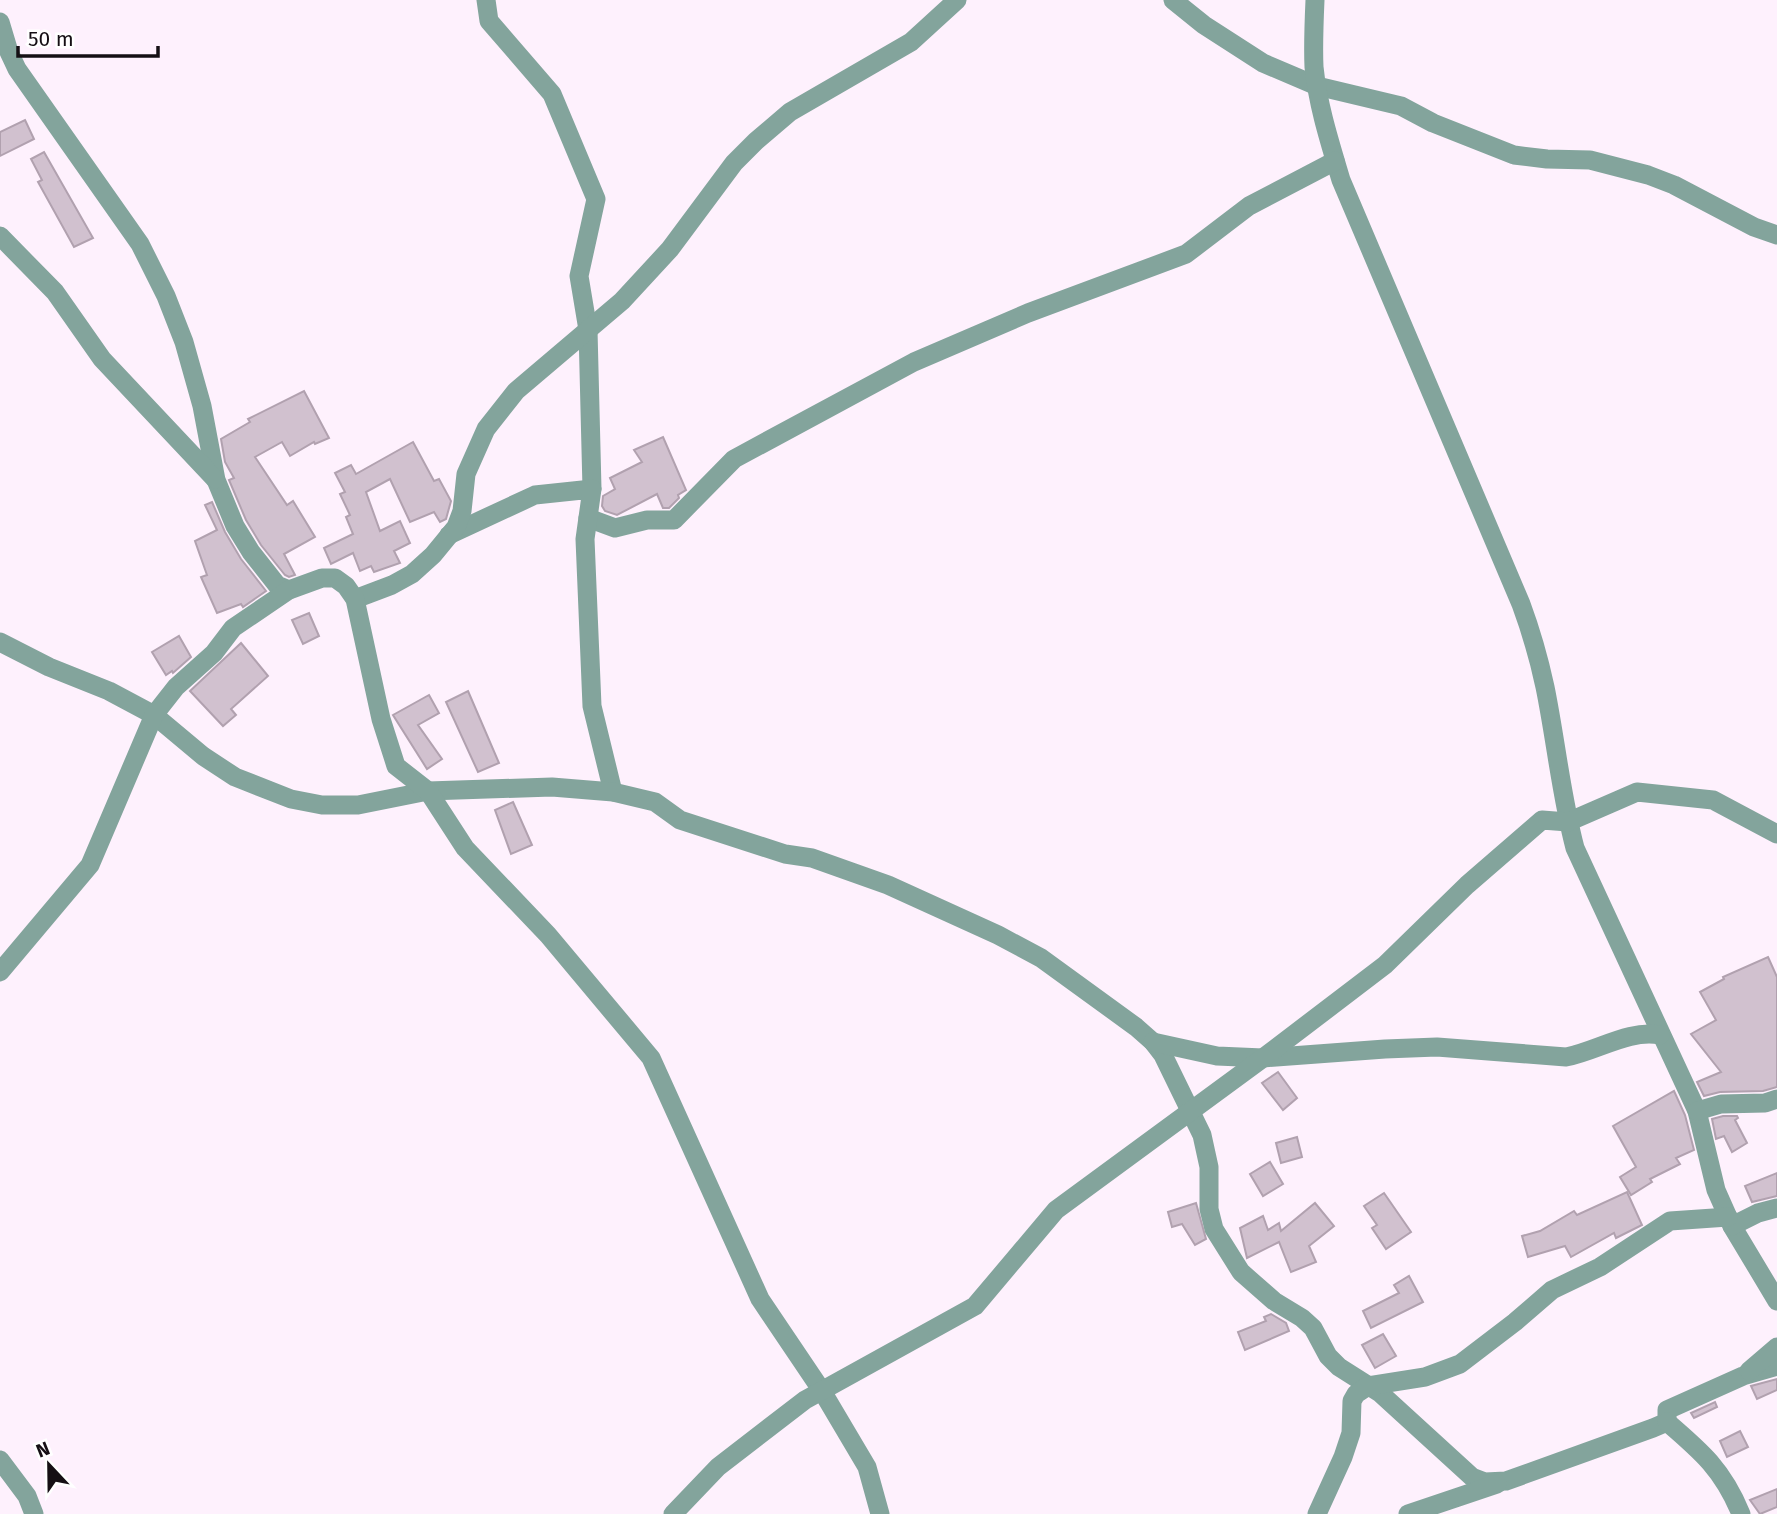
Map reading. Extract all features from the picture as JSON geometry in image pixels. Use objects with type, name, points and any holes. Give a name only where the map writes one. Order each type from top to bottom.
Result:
[{"type":"street","points":[[486,0],[489,21],[552,94],[596,199],[579,276],[588,330],[592,489],[585,539],[592,706],[613,792]]},
{"type":"street","points":[[355,599],[412,574],[433,555],[456,527],[462,511],[466,474],[486,429],[516,391],[622,301],[670,248],[734,163],[756,141],[790,113],[911,42],[957,0]]},
{"type":"street","points":[[1173,0],[1204,25],[1263,63],[1317,86],[1401,106],[1433,123],[1514,155],[1590,160],[1648,175],[1754,227],[1777,235]]},
{"type":"street","points":[[1315,0],[1314,50],[1317,86],[1335,161],[1347,199],[1461,459],[1525,614],[1546,689],[1568,822],[1584,869],[1697,1111],[1716,1190],[1730,1222],[1777,1301]]},
{"type":"street","points":[[1,37],[17,69],[140,244],[166,296],[184,342],[196,383],[216,480],[241,539],[277,585],[289,590]]},
{"type":"street","points":[[588,518],[615,528],[648,520],[674,520],[734,459],[746,452],[914,362],[1028,313],[1186,254],[1249,206],[1335,161]]},
{"type":"street","points":[[0,236],[55,292],[102,359],[216,480]]},
{"type":"street","points":[[449,535],[535,495],[592,489]]},
{"type":"street","points":[[0,972],[90,865],[154,715],[176,687],[214,653],[233,628],[289,590],[322,578],[335,578],[346,586],[355,599],[380,719],[396,766],[428,791],[465,848],[548,935],[652,1058],[760,1299],[822,1391],[867,1467],[880,1514]]},
{"type":"street","points":[[3,645],[109,691],[154,715],[203,756],[236,777],[291,799],[358,806],[428,791],[552,787],[613,792],[655,802],[680,820],[785,854],[812,858],[888,885],[998,935],[1052,965],[1153,1042],[1163,1055],[1202,1135],[1209,1167],[1211,1219],[1214,1229],[1241,1272],[1274,1301],[1303,1318],[1313,1328],[1328,1356],[1339,1367],[1380,1393],[1472,1477],[1485,1482],[1506,1481]]},
{"type":"street","points":[[673,1514],[718,1467],[806,1400],[975,1306],[1056,1210],[1264,1058],[1385,965],[1467,885],[1542,820],[1568,822],[1637,792],[1713,800],[1777,834]]},
{"type":"street","points":[[1153,1042],[1217,1056],[1264,1058],[1437,1047],[1566,1056],[1585,1053],[1639,1034],[1660,1035]]},
{"type":"street","points":[[1697,1111],[1721,1104],[1765,1103],[1777,1099]]},
{"type":"street","points":[[1317,1514],[1351,1433],[1352,1401],[1356,1394],[1368,1386],[1425,1377],[1460,1364],[1516,1322],[1552,1290],[1600,1267],[1670,1221],[1730,1222],[1777,1208]]},
{"type":"street","points":[[1743,1377],[1777,1347]]},
{"type":"street","points":[[1741,1514],[1723,1477],[1710,1460],[1667,1422],[1667,1410],[1743,1377],[1777,1367]]},
{"type":"street","points":[[1408,1514],[1667,1422]]},
{"type":"street","points":[[0,1460],[27,1496],[34,1514]]},
{"type":"building","points":[[25,120],[34,139],[0,156],[0,132]]},
{"type":"building","points":[[44,152],[93,238],[74,247],[38,182],[42,180],[31,159]]},
{"type":"building","points":[[304,391],[329,438],[315,444],[314,442],[290,456],[282,442],[255,457],[287,505],[293,501],[315,537],[284,554],[295,575],[289,577],[261,545],[246,520],[229,480],[234,478],[225,462],[221,439],[250,422],[248,419]]},
{"type":"building","points":[[663,437],[686,490],[678,495],[679,498],[669,508],[663,508],[657,494],[617,515],[605,511],[602,506],[603,496],[615,489],[610,478],[642,462],[634,450]]},
{"type":"building","points":[[413,442],[434,481],[439,479],[451,501],[446,519],[440,522],[434,512],[410,522],[390,479],[366,492],[380,531],[400,521],[410,543],[394,551],[400,563],[374,572],[371,566],[360,571],[353,553],[331,564],[324,548],[353,534],[346,517],[350,515],[340,494],[345,492],[335,473],[351,465],[356,474]]},
{"type":"building","points":[[212,502],[241,559],[266,591],[243,607],[241,604],[217,613],[201,577],[207,575],[195,541],[217,530],[205,505]]},
{"type":"building","points":[[309,613],[319,636],[303,644],[292,620]]},
{"type":"building","points":[[179,636],[191,657],[173,673],[172,671],[166,675],[152,652]]},
{"type":"building","points":[[241,643],[268,676],[231,709],[236,715],[223,726],[190,691]]},
{"type":"building","points":[[468,691],[499,763],[478,772],[446,702]]},
{"type":"building","points":[[429,695],[439,713],[418,725],[442,759],[427,769],[393,715]]},
{"type":"building","points":[[513,802],[532,845],[511,854],[495,810]]},
{"type":"building","points":[[1768,957],[1777,977],[1777,1087],[1763,1091],[1720,1092],[1704,1096],[1697,1082],[1721,1072],[1691,1034],[1716,1020],[1700,992],[1724,979],[1723,977]]},
{"type":"building","points":[[1278,1072],[1297,1098],[1283,1110],[1262,1083]]},
{"type":"building","points":[[1674,1091],[1685,1115],[1694,1150],[1676,1158],[1680,1164],[1650,1179],[1652,1182],[1631,1195],[1620,1177],[1636,1167],[1613,1126]]},
{"type":"building","points":[[1737,1116],[1735,1120],[1747,1143],[1732,1152],[1724,1136],[1716,1139],[1712,1119]]},
{"type":"building","points":[[1297,1137],[1302,1157],[1281,1163],[1276,1143]]},
{"type":"building","points":[[1270,1162],[1283,1184],[1263,1196],[1250,1174]]},
{"type":"building","points":[[1777,1173],[1777,1196],[1752,1202],[1745,1186]]},
{"type":"building","points":[[1627,1192],[1642,1225],[1616,1238],[1614,1233],[1571,1257],[1565,1246],[1528,1257],[1522,1236],[1540,1231],[1574,1211],[1577,1215]]},
{"type":"building","points":[[1384,1193],[1411,1232],[1386,1249],[1372,1228],[1377,1225],[1364,1206]]},
{"type":"building","points":[[1196,1203],[1206,1239],[1195,1245],[1182,1224],[1172,1227],[1168,1212]]},
{"type":"building","points":[[1315,1203],[1334,1226],[1309,1246],[1316,1262],[1291,1272],[1279,1242],[1247,1258],[1240,1228],[1263,1216],[1268,1230],[1279,1223],[1281,1231]]},
{"type":"building","points":[[1409,1276],[1423,1302],[1371,1328],[1363,1311],[1399,1293],[1394,1285]]},
{"type":"building","points":[[1271,1314],[1286,1323],[1289,1331],[1245,1350],[1238,1332],[1266,1321],[1264,1317]]},
{"type":"building","points":[[1383,1334],[1396,1356],[1375,1368],[1362,1345]]},
{"type":"building","points":[[1777,1379],[1777,1390],[1757,1399],[1751,1386]]},
{"type":"building","points":[[1715,1402],[1717,1407],[1694,1418],[1691,1413]]},
{"type":"building","points":[[1740,1431],[1748,1447],[1727,1457],[1720,1441]]},
{"type":"building","points":[[1777,1489],[1777,1507],[1760,1514],[1750,1500]]}]
